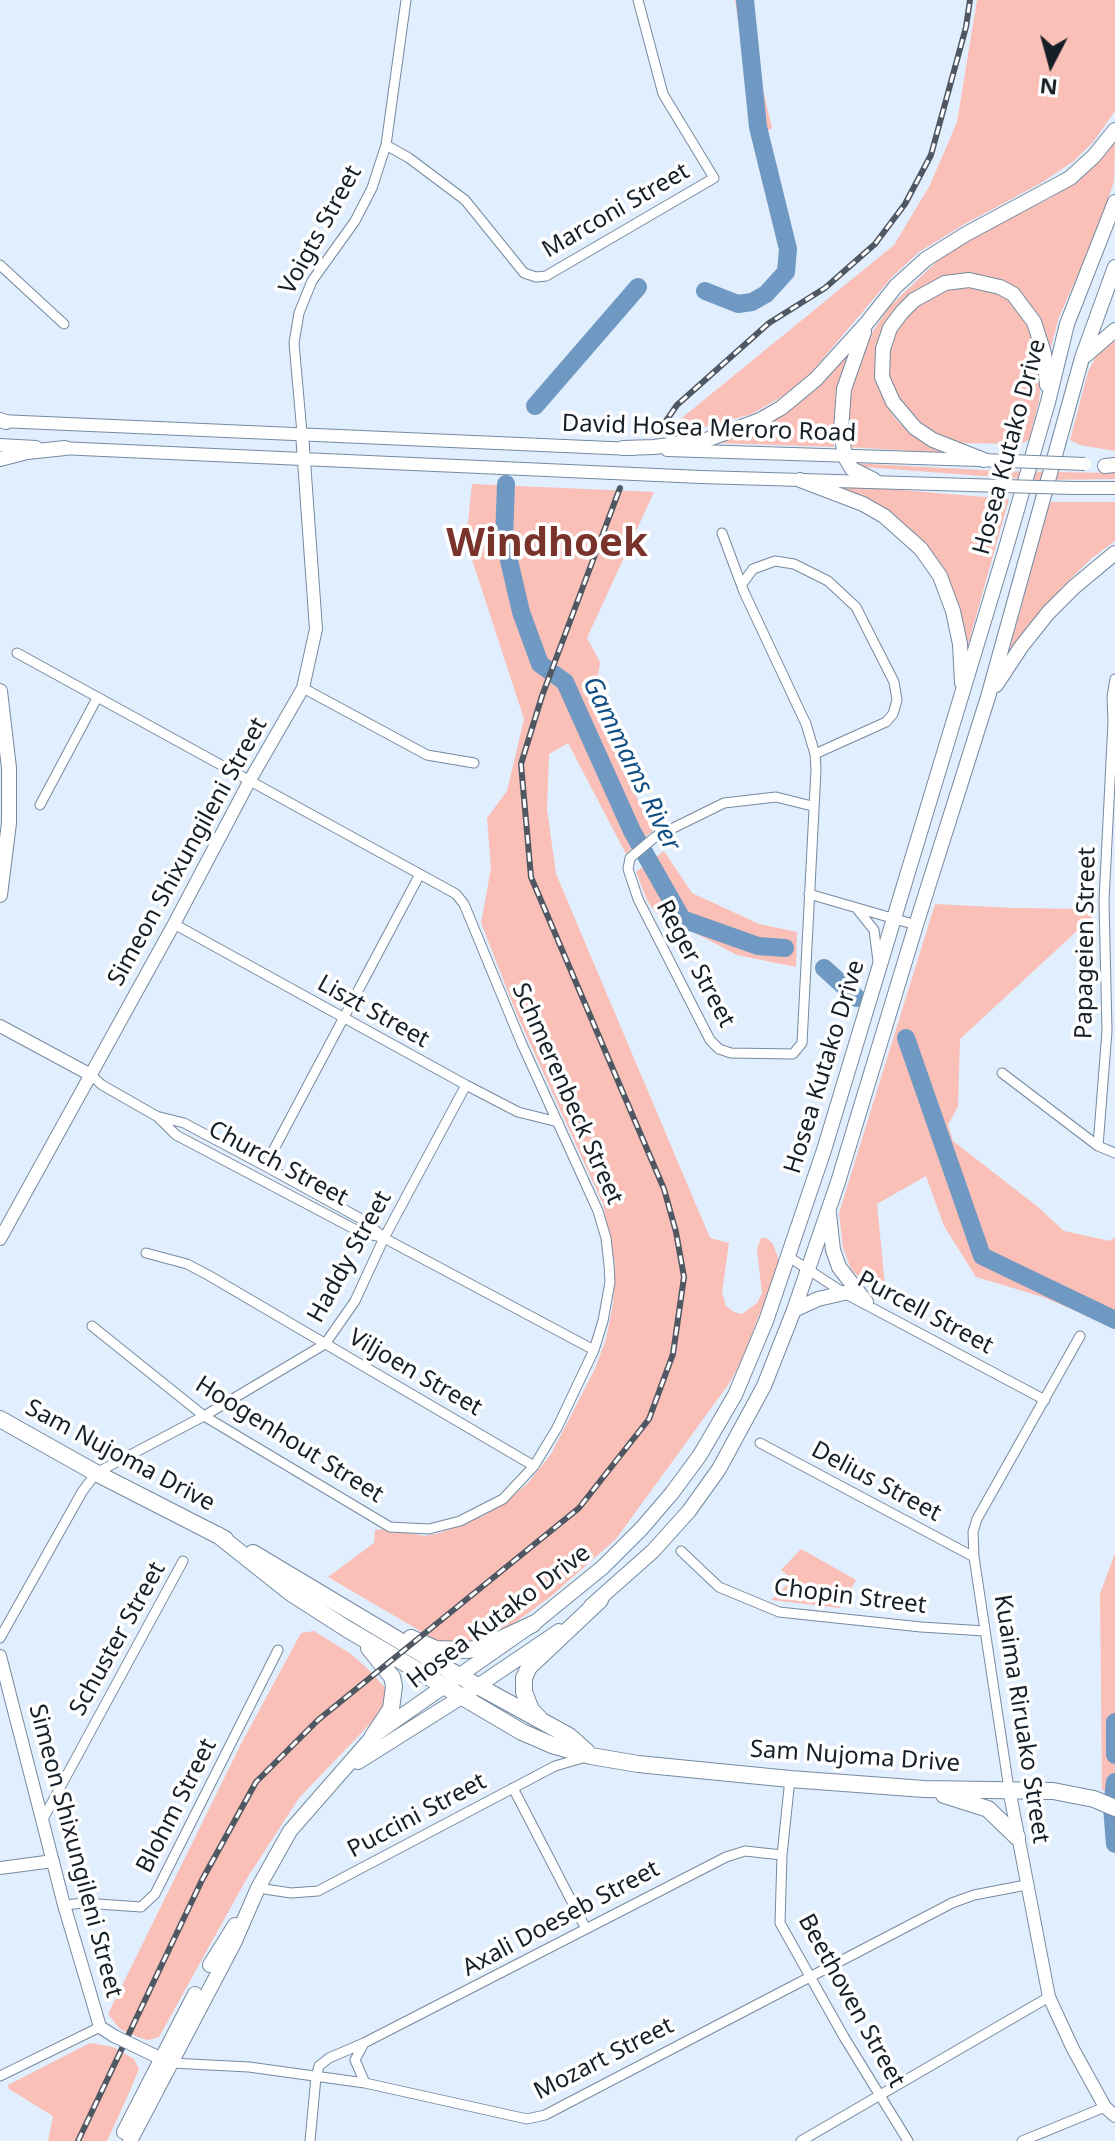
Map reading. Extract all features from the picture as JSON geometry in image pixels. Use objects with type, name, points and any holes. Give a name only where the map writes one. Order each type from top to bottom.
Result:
[{"type":"highway","name":"Sam Nujoma Drive","points":[[0,1419],[96,1473],[218,1535],[291,1593],[352,1622],[453,1681],[478,1686],[569,1736],[591,1756]]},
{"type":"highway","points":[[547,1725],[527,1702],[524,1678],[529,1667],[600,1600]]},
{"type":"highway","points":[[352,1622],[436,1649],[454,1651],[484,1647],[533,1624]]},
{"type":"highway","points":[[352,1622],[392,1677],[394,1686],[391,1709],[373,1736]]},
{"type":"highway","name":"Sam Nujoma Drive","points":[[453,1681],[463,1696],[522,1732],[552,1745],[591,1756],[647,1765],[790,1779],[924,1789],[1053,1791],[1094,1799],[1115,1808]]},
{"type":"highway","points":[[924,1789],[988,1809],[1017,1837]]},
{"type":"main road","points":[[623,448],[706,440],[760,420],[800,395],[866,324],[896,286],[926,259],[1070,178],[1094,156],[1115,130]]},
{"type":"main road","name":"Hosea Kutako Drive","points":[[121,2141],[234,1943],[258,1888],[290,1831],[373,1736],[533,1624],[603,1567],[642,1528],[700,1455],[724,1416],[753,1357],[789,1257],[963,691],[1048,402],[1067,324],[1115,202]]},
{"type":"main road","name":"Hosea Kutako Drive","points":[[327,1787],[366,1755],[463,1696],[600,1600],[653,1551],[689,1511],[719,1469],[764,1386],[829,1209],[988,697],[1082,358],[1115,267]]},
{"type":"main road","points":[[984,460],[949,448],[915,428],[893,402],[885,385],[882,363],[886,339],[892,324],[914,300],[945,283],[959,280],[985,281],[1013,294],[1034,322],[1040,340],[1048,402]]},
{"type":"main road","points":[[866,324],[844,389],[841,430],[845,457],[852,469],[874,480]]},
{"type":"main road","points":[[1082,358],[1115,330]]},
{"type":"main road","name":"David Hosea Meroro Road","points":[[2,421],[1112,466]]},
{"type":"main road","points":[[302,433],[303,460]]},
{"type":"main road","name":"David Hosea Meroro Road","points":[[0,445],[800,480],[1115,488]]},
{"type":"main road","points":[[0,459],[65,448]]},
{"type":"main road","name":"Simeon Shixungileni Street","points":[[0,1239],[303,688],[316,629],[303,460]]},
{"type":"main road","points":[[800,480],[863,504],[884,516],[921,549],[940,576],[953,611],[960,644],[963,691]]},
{"type":"main road","points":[[988,697],[1048,613],[1115,553]]},
{"type":"main road","points":[[0,691],[9,768],[9,823],[0,895]]},
{"type":"main road","name":"Church Street","points":[[0,1026],[91,1075]]},
{"type":"main road","points":[[829,1209],[836,1258],[848,1281],[866,1302]]},
{"type":"main road","points":[[794,1310],[818,1299],[844,1293]]},
{"type":"main road","name":"Simeon Shixungileni Street","points":[[0,1656],[64,1905],[100,2027],[165,2062]]},
{"type":"main road","name":"Kuaima Riruako Street","points":[[1009,1789],[1049,1997],[1073,2049],[1110,2112]]},
{"type":"main road","points":[[0,1868],[53,1861]]},
{"type":"main road","name":"Hosea Kutako Drive","points":[[130,2141],[165,2062]]},
{"type":"street","name":"Voigts Street","points":[[302,433],[294,343],[299,313],[312,281],[367,199],[386,145],[406,0]]},
{"type":"street","name":"Marconi Street","points":[[386,145],[409,158],[465,200],[524,273],[546,276],[714,178],[663,94],[638,0]]},
{"type":"street","points":[[0,265],[64,324]]},
{"type":"street","name":"Reger Street","points":[[722,533],[806,724],[815,754],[801,1047],[793,1054],[731,1053],[719,1049],[710,1040],[638,899],[628,869],[630,858],[655,837],[724,803],[776,797],[812,806]]},
{"type":"street","points":[[742,584],[753,569],[775,561],[794,564],[828,581],[856,607],[894,682],[897,700],[893,714],[886,722],[815,754]]},
{"type":"street","name":"Schmerenbeck Street","points":[[17,653],[456,894],[464,904],[521,1042],[589,1188],[606,1238],[610,1282],[594,1350],[557,1428],[534,1466],[503,1499],[460,1521],[429,1529],[390,1527]]},
{"type":"street","name":"Papageien Street","points":[[1098,1146],[1111,1031],[1104,901],[1115,679]]},
{"type":"street","points":[[303,688],[427,755],[474,763]]},
{"type":"street","points":[[40,805],[97,698]]},
{"type":"street","points":[[265,1166],[420,874]]},
{"type":"street","points":[[809,894],[916,925]]},
{"type":"street","points":[[855,907],[874,930],[879,968]]},
{"type":"street","name":"Liszt Street","points":[[174,924],[518,1112],[558,1122]]},
{"type":"street","points":[[1002,1073],[1098,1146],[1115,1153]]},
{"type":"street","name":"Church Street","points":[[91,1075],[102,1085],[158,1117],[176,1135],[360,1232],[384,1238]]},
{"type":"street","name":"Haddy Street","points":[[96,1473],[204,1416],[325,1344],[355,1301],[384,1238],[466,1085]]},
{"type":"street","name":"Church Street","points":[[158,1117],[184,1123],[265,1166],[365,1221],[384,1238],[594,1350]]},
{"type":"street","name":"Viljoen Street","points":[[146,1253],[187,1264],[534,1466]]},
{"type":"street","name":"Purcell Street","points":[[789,1257],[844,1293],[1045,1400]]},
{"type":"street","name":"Hoogenhout Street","points":[[92,1326],[204,1416],[390,1527]]},
{"type":"street","name":"Kuaima Riruako Street","points":[[1009,1789],[974,1557],[973,1532],[977,1519],[1080,1336]]},
{"type":"street","name":"Delius Street","points":[[760,1443],[974,1557]]},
{"type":"street","points":[[0,1638],[82,1492],[96,1473]]},
{"type":"street","name":"Chopin Street","points":[[681,1551],[719,1587],[779,1612],[985,1631]]},
{"type":"street","name":"Schuster Street","points":[[43,1819],[183,1561]]},
{"type":"street","name":"Blohm Street","points":[[64,1905],[84,1903],[141,1907],[155,1894],[278,1650]]},
{"type":"street","name":"Puccini Street","points":[[258,1888],[291,1893],[318,1891],[555,1766],[591,1756]]},
{"type":"street","name":"Beethoven Street","points":[[790,1779],[782,1855],[780,1923],[908,2141]]},
{"type":"street","points":[[513,1788],[586,1929]]},
{"type":"street","name":"Axali Doeseb Street","points":[[316,2077],[319,2066],[329,2058],[364,2043],[726,1857],[745,1851],[782,1855]]},
{"type":"street","name":"Mozart Street","points":[[165,2062],[249,2067],[365,2083],[527,2119],[545,2115],[952,1903],[974,1895],[1026,1885]]},
{"type":"street","points":[[801,2141],[1049,1997]]},
{"type":"street","points":[[0,2076],[100,2027]]},
{"type":"street","points":[[364,2043],[355,2060],[365,2083]]},
{"type":"street","points":[[310,2141],[316,2077]]},
{"type":"street","points":[[1022,2141],[1110,2112]]},
{"type":"shaded area","points":[[735,0],[754,0],[755,56],[772,128],[755,139]]},
{"type":"shaded area","points":[[977,0],[1115,0],[1115,111],[1094,141],[1074,161],[1041,183],[919,252],[892,277],[810,374],[785,395],[752,414],[686,432],[672,426],[894,245],[930,185],[957,122]]},
{"type":"shaded area","points":[[1115,142],[1114,181],[1098,230],[1059,317],[1049,355],[1030,307],[971,275],[898,309],[878,379],[894,417],[909,432],[947,453],[847,447],[849,396],[864,345],[889,307],[952,247],[1049,199],[1093,168]]},
{"type":"shaded area","points":[[964,286],[996,291],[1025,316],[1033,334],[1041,379],[1039,401],[1029,440],[1020,444],[955,443],[923,429],[892,393],[885,361],[895,330],[918,304],[944,290]]},
{"type":"shaded area","points":[[1115,336],[1115,451],[1080,445],[1070,440],[1088,372],[1096,356]]},
{"type":"shaded area","points":[[852,347],[834,447],[718,443],[770,423],[798,404],[818,387]]},
{"type":"shaded area","points":[[852,463],[1115,473],[1115,479],[1037,480],[863,467]]},
{"type":"shaded area","points":[[472,484],[654,492],[587,638],[600,662],[594,708],[653,831],[626,854],[568,743],[549,754],[547,809],[556,874],[710,1238],[729,1243],[722,1292],[726,1306],[742,1314],[757,1303],[762,1293],[757,1249],[761,1238],[767,1238],[773,1244],[780,1263],[739,1366],[728,1385],[616,1539],[550,1597],[498,1635],[474,1644],[439,1642],[328,1577],[374,1543],[375,1530],[387,1529],[425,1536],[440,1533],[483,1516],[528,1483],[551,1454],[595,1369],[606,1339],[613,1304],[615,1264],[603,1204],[518,1017],[481,923],[491,868],[487,818],[507,791],[524,719],[466,541]]},
{"type":"shaded area","points":[[839,485],[1009,499],[966,652],[939,568]]},
{"type":"shaded area","points":[[1050,502],[1115,502],[1115,541],[1061,588],[1007,659]]},
{"type":"shaded area","points":[[664,851],[692,893],[759,924],[797,932],[796,967],[737,955],[655,912],[636,872]]},
{"type":"shaded area","points":[[935,904],[1092,909],[1092,917],[960,1039],[958,1106],[948,1125],[953,1141],[1064,1231],[1110,1241],[1115,1237],[1115,1328],[1043,1297],[976,1277],[944,1226],[926,1176],[877,1204],[885,1285],[875,1294],[851,1269],[843,1248],[839,1213]]},
{"type":"shaded area","points":[[801,1549],[856,1580],[840,1608],[771,1600],[793,1579],[781,1570]]},
{"type":"shaded area","points":[[1115,1553],[1115,1796],[1102,1790],[1100,1594]]},
{"type":"shaded area","points":[[314,1631],[351,1654],[369,1670],[389,1692],[386,1707],[299,1798],[247,1878],[159,2037],[149,2040],[120,2029],[108,2014],[242,1742],[301,1633]]},
{"type":"shaded area","points":[[90,2043],[113,2047],[134,2059],[139,2069],[128,2095],[107,2141],[48,2141],[53,2116],[9,2089],[8,2085]]},
{"type":"waterway","name":"Gammams River","points":[[705,291],[738,304],[752,302],[766,294],[786,272],[788,249],[758,127],[745,0]]},
{"type":"waterway","name":"Gammams River","points":[[535,406],[638,287]]},
{"type":"waterway","name":"Gammams River","points":[[506,484],[504,539],[521,612],[540,664],[565,682],[632,831],[682,919],[758,946],[785,948]]},
{"type":"waterway","name":"Gammams River","points":[[824,968],[857,998]]},
{"type":"waterway","name":"Gammams River","points":[[906,1038],[982,1256],[1115,1320]]},
{"type":"waterway","name":"Gammams River","points":[[1115,1722],[1115,1755]]},
{"type":"waterway","name":"Gammams River","points":[[1115,1782],[1112,1807],[1115,1844]]},
{"type":"railway","points":[[659,431],[677,405],[769,323],[825,288],[875,244],[905,204],[931,155],[966,27],[970,0]]},
{"type":"railway","points":[[78,2141],[202,1880],[256,1782],[318,1720],[579,1508],[649,1419],[673,1354],[684,1277],[676,1232],[664,1189],[531,877],[521,764],[542,696],[620,488]]},
{"type":"district","name":"Windhoek","points":[[547,545]]}]
